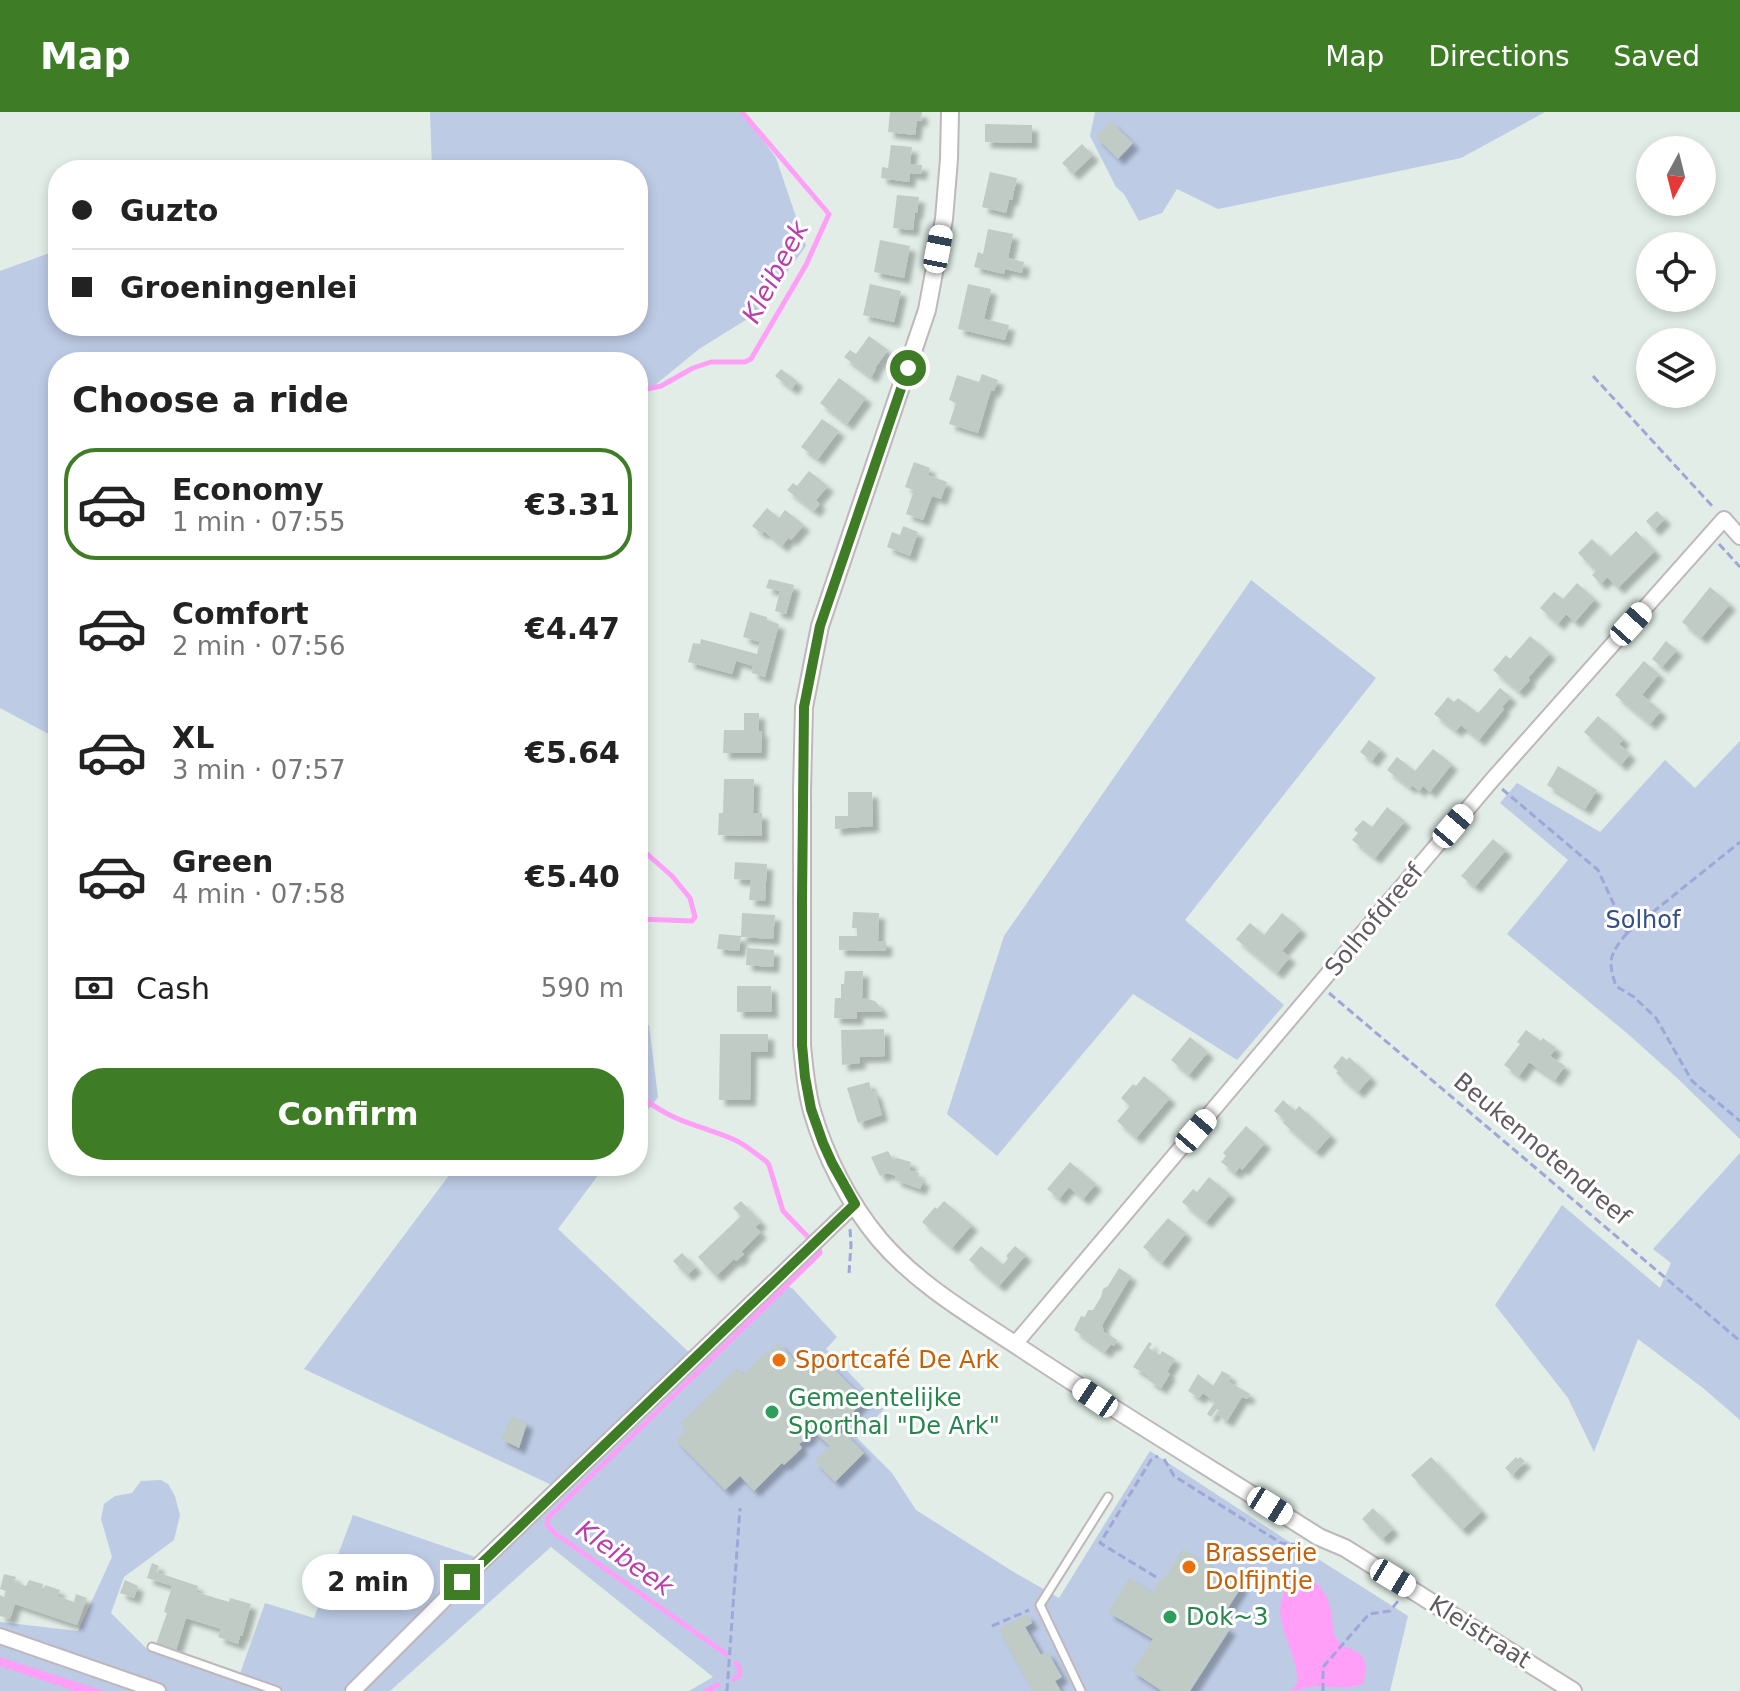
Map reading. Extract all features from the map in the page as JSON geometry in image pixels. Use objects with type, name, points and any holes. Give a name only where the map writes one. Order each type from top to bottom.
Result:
[{"type":"street","name":"Kleistraat","points":[[950,112],[944,219],[927,310],[820,626],[804,707],[802,1045],[811,1109],[849,1210],[914,1274],[941,1295],[1149,1431],[1319,1537],[1345,1548],[1573,1691]]},
{"type":"street","points":[[1724,519],[1740,537]]},
{"type":"street","name":"Solhofdreef","points":[[1015,1344],[1492,780],[1724,519]]},
{"type":"street","points":[[353,1691],[484,1560],[849,1210]]},
{"type":"street","points":[[0,1636],[158,1691]]},
{"type":"lane","points":[[1081,1691],[1040,1605],[1108,1497]]},
{"type":"lane","points":[[152,1647],[277,1691]]},
{"type":"path","points":[[1593,376],[1724,519]]},
{"type":"path","points":[[1711,535],[1740,567]]},
{"type":"path","points":[[1492,780],[1598,870],[1627,933]]},
{"type":"path","points":[[1740,842],[1627,933],[1613,950],[1610,970],[1616,986],[1634,997],[1656,1018],[1692,1081],[1740,1121]]},
{"type":"path","name":"Beukennotendreef","points":[[1320,985],[1740,1341]]},
{"type":"path","points":[[849,1210],[849,1273]]},
{"type":"path","points":[[1156,1577],[1100,1543],[1151,1460],[1161,1454],[1174,1476],[1281,1543],[1301,1545]]},
{"type":"path","points":[[727,1691],[740,1508]]},
{"type":"path","points":[[1323,1691],[1323,1667],[1369,1614],[1390,1611],[1409,1588]]},
{"type":"path","points":[[992,1626],[1040,1605]]},
{"type":"green space","points":[[430,112],[743,112],[776,158],[806,246],[757,313],[699,349],[648,391],[648,352],[48,352],[48,734],[0,708],[0,271],[48,254],[48,336],[648,336],[648,160],[432,160]]},
{"type":"green space","points":[[1095,112],[1545,112],[1461,158],[1218,209],[1177,189],[1162,213],[1139,221],[1124,194],[1116,187],[1090,136]]},
{"type":"green space","points":[[1251,580],[1376,678],[1185,920],[1284,1005],[1237,1060],[1133,994],[997,1156],[947,1114],[1004,936]]},
{"type":"green space","name":"Solhof","points":[[1740,741],[1740,1139],[1628,1034],[1507,934],[1568,860],[1500,803],[1517,783],[1600,832],[1665,760],[1695,788]]},
{"type":"green space","points":[[648,1025],[649,1025],[658,1097],[648,1110]]},
{"type":"green space","points":[[1740,1153],[1740,1420],[1638,1339],[1594,1452],[1568,1398],[1495,1305],[1562,1205],[1660,1288],[1671,1263],[1653,1249]]},
{"type":"green space","points":[[449,1176],[598,1176],[558,1229],[694,1357],[777,1280],[793,1289],[837,1337],[826,1349],[884,1409],[857,1438],[892,1473],[916,1510],[1059,1598],[1150,1451],[1302,1550],[1294,1565],[1304,1550],[1408,1616],[1390,1691],[689,1691],[713,1677],[551,1547],[390,1691],[0,1691],[0,1622],[78,1631],[112,1557],[101,1519],[104,1504],[115,1496],[132,1493],[141,1481],[161,1480],[168,1484],[180,1515],[174,1540],[124,1577],[111,1613],[149,1651],[237,1682],[265,1603],[314,1618],[353,1515],[484,1560],[558,1488],[304,1369]]},
{"type":"shaded area","points":[[1293,1576],[1309,1578],[1325,1594],[1335,1636],[1365,1661],[1363,1684],[1291,1691],[1298,1682],[1283,1629],[1281,1604]]},
{"type":"shaded area","points":[[0,1657],[104,1691],[75,1691],[0,1666]]},
{"type":"building","points":[[890,112],[922,112],[921,121],[917,120],[915,135],[888,132]]},
{"type":"building","points":[[1111,122],[1133,143],[1118,159],[1096,137]]},
{"type":"building","points":[[985,124],[1032,125],[1032,143],[985,142]]},
{"type":"building","points":[[1082,144],[1093,155],[1073,174],[1062,163]]},
{"type":"building","points":[[891,145],[912,147],[910,164],[922,165],[921,174],[910,173],[909,182],[881,178],[882,167],[888,168]]},
{"type":"building","points":[[990,172],[1017,178],[1006,213],[982,207]]},
{"type":"building","points":[[897,195],[919,197],[913,230],[893,228]]},
{"type":"building","points":[[988,229],[1013,234],[1008,258],[1024,262],[1022,273],[1005,269],[1004,274],[974,267],[978,252],[983,254]]},
{"type":"building","points":[[880,240],[910,246],[904,278],[874,272]]},
{"type":"building","points":[[870,284],[901,291],[894,322],[863,315]]},
{"type":"building","points":[[968,284],[991,289],[984,319],[1009,325],[1005,340],[958,329]]},
{"type":"building","points":[[869,336],[888,350],[871,377],[844,357],[850,350],[856,354]]},
{"type":"building","points":[[781,369],[797,381],[792,389],[775,376]]},
{"type":"building","points":[[982,374],[998,380],[994,391],[991,390],[978,433],[949,424],[956,403],[949,400],[957,375],[979,382]]},
{"type":"building","points":[[839,378],[866,398],[847,424],[820,403]]},
{"type":"building","points":[[822,419],[839,431],[818,459],[801,447]]},
{"type":"building","points":[[914,462],[930,468],[928,475],[947,482],[941,499],[932,496],[923,520],[906,514],[914,490],[905,487]]},
{"type":"building","points":[[809,471],[828,486],[816,500],[820,504],[814,511],[787,490],[793,483],[797,486]]},
{"type":"building","points":[[767,508],[779,518],[785,510],[804,525],[782,546],[764,531],[762,534],[752,526]]},
{"type":"building","points":[[1657,511],[1665,519],[1654,530],[1646,521]]},
{"type":"building","points":[[903,526],[918,532],[910,556],[887,547],[892,532],[900,535]]},
{"type":"building","points":[[1636,531],[1655,551],[1618,588],[1607,577],[1601,584],[1592,575],[1596,571],[1578,553],[1592,539],[1610,557]]},
{"type":"building","points":[[769,579],[794,585],[786,614],[775,611],[780,591],[766,588]]},
{"type":"building","points":[[1577,583],[1595,599],[1575,622],[1566,614],[1558,624],[1540,608],[1554,592],[1563,599]]},
{"type":"building","points":[[1710,587],[1730,604],[1701,638],[1682,622]]},
{"type":"building","points":[[750,612],[779,624],[765,677],[752,673],[753,666],[736,661],[732,674],[688,662],[693,643],[700,644],[701,639],[757,654],[760,642],[743,637]]},
{"type":"building","points":[[1530,636],[1550,653],[1519,692],[1493,670],[1506,655],[1510,659]]},
{"type":"building","points":[[1666,641],[1677,650],[1662,667],[1652,659]]},
{"type":"building","points":[[1644,661],[1659,674],[1642,695],[1661,711],[1650,724],[1615,695]]},
{"type":"building","points":[[1500,688],[1511,697],[1479,740],[1461,725],[1456,731],[1434,714],[1448,697],[1454,702],[1458,698],[1478,713]]},
{"type":"building","points":[[744,713],[759,713],[761,753],[723,753],[724,730],[744,730]]},
{"type":"building","points":[[1598,716],[1624,739],[1619,744],[1630,754],[1621,765],[1584,732]]},
{"type":"building","points":[[1369,740],[1381,749],[1372,761],[1360,752]]},
{"type":"building","points":[[1433,749],[1452,764],[1430,792],[1423,786],[1419,791],[1412,785],[1410,788],[1387,770],[1397,757],[1415,771]]},
{"type":"building","points":[[1558,766],[1597,790],[1585,809],[1547,785]]},
{"type":"building","points":[[724,779],[754,779],[753,813],[762,813],[762,836],[718,835],[719,813],[723,813]]},
{"type":"building","points":[[848,792],[872,792],[873,826],[835,829],[835,816],[848,816]]},
{"type":"building","points":[[1387,807],[1405,821],[1375,858],[1352,840],[1358,833],[1354,830],[1363,820],[1372,827]]},
{"type":"building","points":[[1493,839],[1506,850],[1475,887],[1461,876]]},
{"type":"building","points":[[735,862],[767,864],[765,901],[749,900],[751,880],[734,879]]},
{"type":"building","points":[[853,912],[879,913],[878,941],[886,941],[886,951],[839,950],[839,936],[857,936],[857,928],[852,928]]},
{"type":"building","points":[[742,913],[775,915],[773,939],[741,937]]},
{"type":"building","points":[[1282,913],[1301,929],[1282,951],[1290,957],[1277,973],[1236,939],[1250,923],[1264,935]]},
{"type":"building","points":[[719,934],[741,936],[739,951],[717,949]]},
{"type":"building","points":[[747,948],[774,950],[773,967],[746,965]]},
{"type":"building","points":[[845,971],[863,971],[862,998],[875,1001],[882,1012],[857,1012],[857,1019],[834,1018],[835,998],[841,998]]},
{"type":"building","points":[[737,986],[771,986],[772,1012],[737,1012]]},
{"type":"building","points":[[884,1029],[885,1056],[859,1057],[860,1063],[842,1065],[841,1030]]},
{"type":"building","points":[[1526,1030],[1556,1048],[1550,1056],[1565,1066],[1555,1080],[1529,1062],[1519,1076],[1504,1065]]},
{"type":"building","points":[[720,1034],[768,1034],[768,1052],[751,1052],[750,1100],[719,1100]]},
{"type":"building","points":[[1190,1037],[1208,1052],[1189,1075],[1171,1060]]},
{"type":"building","points":[[1342,1056],[1347,1060],[1349,1057],[1371,1077],[1358,1092],[1333,1067]]},
{"type":"building","points":[[1144,1076],[1170,1098],[1136,1138],[1117,1121],[1130,1106],[1121,1098]]},
{"type":"building","points":[[869,1082],[882,1115],[858,1123],[847,1088]]},
{"type":"building","points":[[1283,1100],[1295,1111],[1299,1106],[1331,1135],[1316,1152],[1274,1111]]},
{"type":"building","points":[[1246,1126],[1265,1143],[1242,1170],[1240,1167],[1235,1173],[1221,1162],[1226,1156],[1223,1153]]},
{"type":"building","points":[[888,1151],[893,1160],[897,1158],[911,1162],[909,1170],[919,1173],[918,1178],[924,1180],[920,1189],[895,1180],[896,1176],[887,1173],[880,1176],[871,1157]]},
{"type":"building","points":[[1070,1162],[1096,1184],[1083,1199],[1069,1187],[1059,1199],[1047,1189]]},
{"type":"building","points":[[1209,1177],[1230,1194],[1206,1222],[1182,1202],[1193,1189],[1197,1192]]},
{"type":"building","points":[[741,1201],[761,1222],[755,1227],[761,1232],[741,1252],[744,1254],[742,1256],[736,1261],[734,1259],[716,1276],[698,1257],[741,1216],[733,1208]]},
{"type":"building","points":[[944,1201],[972,1225],[952,1248],[922,1222]]},
{"type":"building","points":[[1168,1218],[1186,1233],[1162,1263],[1143,1247]]},
{"type":"building","points":[[981,1246],[1003,1265],[1015,1246],[1026,1255],[999,1286],[969,1260]]},
{"type":"building","points":[[682,1253],[696,1267],[687,1275],[673,1261]]},
{"type":"building","points":[[1119,1268],[1131,1276],[1102,1325],[1104,1332],[1117,1340],[1105,1352],[1074,1330],[1081,1316],[1085,1317],[1088,1310],[1093,1310],[1103,1289]]},
{"type":"building","points":[[1149,1342],[1152,1344],[1149,1348],[1175,1359],[1161,1388],[1133,1367]]},
{"type":"building","name":"Gemeentelijke Sporthal \"De Ark\"","points":[[778,1343],[797,1363],[800,1361],[805,1366],[818,1353],[865,1400],[835,1430],[840,1435],[844,1432],[864,1453],[835,1482],[815,1461],[830,1446],[813,1431],[799,1444],[802,1448],[754,1491],[740,1476],[725,1490],[676,1440],[686,1430],[680,1424],[737,1368],[743,1375]]},
{"type":"building","points":[[1222,1371],[1231,1376],[1228,1381],[1250,1394],[1247,1399],[1242,1397],[1227,1421],[1218,1415],[1220,1411],[1217,1409],[1211,1417],[1207,1414],[1215,1402],[1203,1393],[1199,1398],[1188,1391],[1198,1374],[1213,1386]]},
{"type":"building","points":[[512,1416],[527,1423],[519,1448],[501,1439]]},
{"type":"building","points":[[1431,1457],[1482,1511],[1462,1530],[1411,1475]]},
{"type":"building","points":[[1516,1457],[1525,1461],[1512,1475],[1505,1468]]},
{"type":"building","points":[[1373,1508],[1393,1529],[1382,1539],[1362,1519]]},
{"type":"building","name":"Dok~3","points":[[1183,1549],[1242,1586],[1219,1622],[1230,1629],[1190,1691],[1162,1691],[1132,1671],[1153,1639],[1108,1612],[1129,1578],[1152,1593]]},
{"type":"building","points":[[152,1563],[159,1566],[156,1572],[198,1586],[196,1592],[229,1602],[230,1598],[251,1604],[238,1644],[218,1637],[221,1629],[186,1618],[176,1650],[156,1644],[172,1586],[147,1578]]},
{"type":"building","points":[[4,1574],[16,1577],[14,1582],[26,1586],[29,1580],[43,1584],[41,1591],[45,1585],[60,1590],[57,1596],[74,1602],[76,1594],[87,1598],[77,1625],[15,1604],[10,1619],[0,1616],[0,1595],[4,1597],[6,1591],[0,1589]]},
{"type":"building","points":[[125,1580],[138,1586],[134,1598],[120,1593]]},
{"type":"building","points":[[1027,1614],[1032,1623],[1025,1627],[1041,1655],[1047,1651],[1062,1677],[1055,1681],[1061,1691],[1033,1691],[999,1629]]},
{"type":"waterway","name":"Kleibeek","points":[[648,389],[661,386],[711,362],[745,362],[751,359],[806,265],[829,214],[742,112]]},
{"type":"waterway","name":"Kleibeek","points":[[648,855],[672,876],[690,898],[695,917],[692,921],[648,919]]},
{"type":"waterway","name":"Kleibeek","points":[[648,1102],[673,1117],[739,1142],[766,1161],[783,1211],[809,1238]]},
{"type":"waterway","name":"Kleibeek","points":[[726,1654],[556,1534],[547,1525],[548,1518],[820,1253],[819,1247]]},
{"type":"waterway","name":"Kleibeek","points":[[734,1679],[740,1675],[736,1663]]},
{"type":"waterway","name":"Kleibeek","points":[[706,1691],[718,1685]]},
{"type":"place","name":"Sportcafé De Ark","points":[[779,1360]]},
{"type":"place","name":"Gemeentelijke Sporthal \"De Ark\"","points":[[772,1412]]},
{"type":"place","name":"Brasserie Dolfijntje","points":[[1189,1567]]},
{"type":"place","name":"Dok~3","points":[[1170,1617]]},
{"type":"route","points":[[462,1582],[855,1204],[823,1143],[811,1109],[805,1077],[802,1045],[804,707],[820,626],[908,368]]}]
